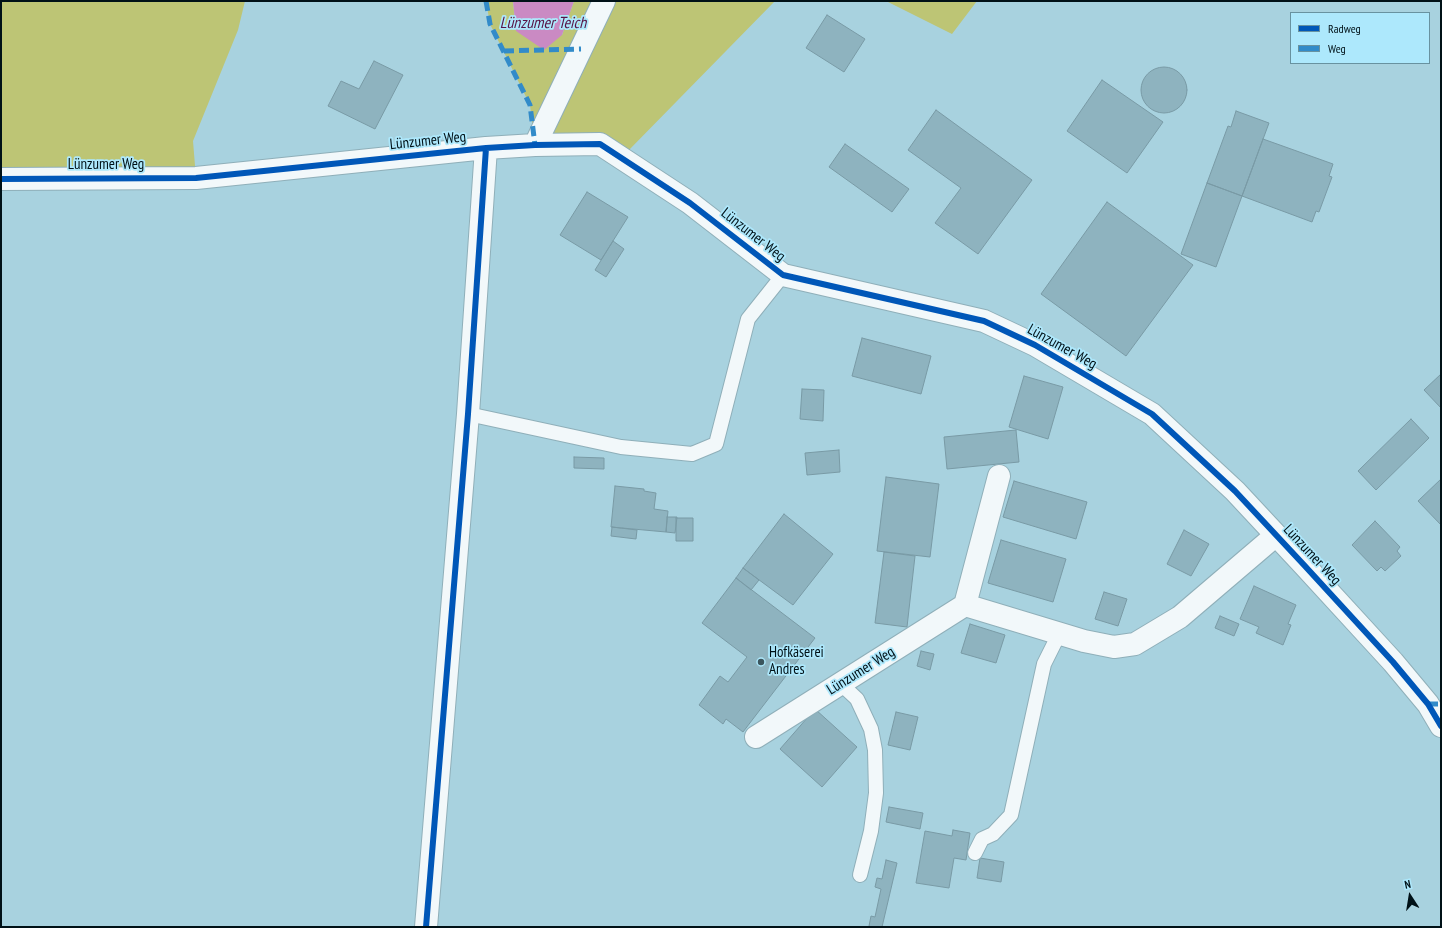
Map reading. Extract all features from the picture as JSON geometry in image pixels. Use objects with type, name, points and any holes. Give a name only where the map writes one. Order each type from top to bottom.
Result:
[{"type":"street","points":[[535,145],[604,1]]},
{"type":"street","name":"Lünzumer Weg","points":[[1,179],[196,178],[486,148],[535,145],[600,144],[690,202],[783,275],[984,321],[1035,346],[1152,414],[1235,491],[1393,662],[1428,704],[1441,726]]},
{"type":"street","points":[[426,927],[468,414],[486,148]]},
{"type":"street","points":[[966,605],[999,476]]},
{"type":"street","name":"Lünzumer Weg","points":[[756,737],[966,605],[1084,641],[1114,647],[1135,644],[1180,618],[1276,536]]},
{"type":"lane","name":"Lünzumer Weg","points":[[468,414],[622,448],[692,454],[716,444],[748,319],[783,275]]},
{"type":"lane","points":[[975,853],[982,839],[993,834],[1011,816],[1044,664],[1059,634]]},
{"type":"lane","points":[[841,684],[857,698],[871,729],[875,750],[876,793],[871,831],[860,875]]},
{"type":"green space","points":[[1,1],[245,1],[238,30],[193,141],[196,178],[1,179]]},
{"type":"green space","points":[[486,1],[513,1],[516,31],[562,35],[574,1],[775,1],[628,151],[535,145],[530,105],[490,24]]},
{"type":"green space","points":[[886,1],[977,1],[952,34]]},
{"type":"water","name":"Lünzumer Teich","points":[[513,1],[574,1],[562,35],[544,50],[516,31]]},
{"type":"building","points":[[827,15],[865,39],[844,72],[806,48]]},
{"type":"building","points":[[374,61],[403,75],[375,129],[328,106],[341,81],[359,89]]},
{"type":"building","points":[[1164,67],[1177,71],[1183,77],[1187,90],[1183,103],[1177,109],[1164,113],[1151,109],[1145,103],[1141,90],[1145,77],[1151,71]]},
{"type":"building","points":[[1102,80],[1163,122],[1127,173],[1067,131]]},
{"type":"building","points":[[936,110],[1032,180],[978,254],[935,223],[961,188],[908,150]]},
{"type":"building","points":[[1236,111],[1269,123],[1242,196],[1207,183],[1228,126],[1231,127]]},
{"type":"building","points":[[1263,139],[1333,164],[1329,176],[1332,177],[1319,212],[1316,211],[1312,222],[1242,196]]},
{"type":"building","points":[[845,144],[909,189],[892,212],[829,167]]},
{"type":"building","points":[[1207,183],[1242,196],[1216,267],[1181,254]]},
{"type":"building","points":[[587,192],[628,217],[601,260],[560,235]]},
{"type":"building","points":[[1107,202],[1193,265],[1126,356],[1041,294]]},
{"type":"building","points":[[613,241],[624,249],[606,277],[595,270]]},
{"type":"building","points":[[862,338],[931,356],[921,394],[852,376]]},
{"type":"building","points":[[1441,374],[1441,408],[1424,390]]},
{"type":"building","points":[[1024,376],[1063,387],[1048,439],[1009,427]]},
{"type":"building","points":[[802,389],[824,390],[823,421],[800,419]]},
{"type":"building","points":[[1411,419],[1429,438],[1376,490],[1358,471]]},
{"type":"building","points":[[1016,430],[1019,462],[947,469],[944,437]]},
{"type":"building","points":[[839,450],[840,472],[807,475],[805,453]]},
{"type":"building","points":[[574,457],[604,458],[604,469],[574,468]]},
{"type":"building","points":[[886,477],[939,484],[930,557],[877,551]]},
{"type":"building","points":[[1441,479],[1441,525],[1418,501]]},
{"type":"building","points":[[1014,481],[1087,502],[1076,539],[1003,517]]},
{"type":"building","points":[[615,486],[644,489],[644,491],[656,493],[654,509],[668,511],[666,532],[611,527]]},
{"type":"building","points":[[784,514],[833,554],[793,605],[743,568]]},
{"type":"building","points":[[667,517],[677,517],[675,533],[666,532]]},
{"type":"building","points":[[676,518],[693,518],[693,541],[676,541]]},
{"type":"building","points":[[1375,521],[1400,547],[1397,551],[1401,556],[1385,571],[1381,567],[1377,571],[1352,545]]},
{"type":"building","points":[[612,527],[637,530],[636,539],[611,536]]},
{"type":"building","points":[[1184,530],[1209,544],[1191,576],[1167,564]]},
{"type":"building","points":[[1001,540],[1066,559],[1053,602],[988,583]]},
{"type":"building","points":[[884,552],[915,556],[907,627],[875,623]]},
{"type":"building","points":[[743,568],[759,580],[751,590],[736,578]]},
{"type":"building","points":[[736,578],[815,638],[743,732],[726,719],[723,724],[699,705],[720,676],[728,682],[747,657],[702,623]]},
{"type":"building","points":[[1254,586],[1296,605],[1288,624],[1291,625],[1283,645],[1256,633],[1259,627],[1240,619]]},
{"type":"building","points":[[1104,592],[1127,599],[1118,626],[1095,619]]},
{"type":"building","points":[[1220,616],[1239,624],[1234,636],[1215,628]]},
{"type":"building","points":[[970,624],[1005,635],[996,663],[961,653]]},
{"type":"building","points":[[921,651],[934,654],[930,670],[917,666]]},
{"type":"building","points":[[815,709],[857,747],[822,787],[780,749]]},
{"type":"building","points":[[896,712],[918,717],[910,750],[888,745]]},
{"type":"building","points":[[889,807],[923,813],[920,829],[886,822]]},
{"type":"building","points":[[953,830],[970,833],[966,860],[954,858],[949,888],[916,883],[925,831],[952,836]]},
{"type":"building","points":[[980,858],[1004,862],[1001,882],[977,878]]},
{"type":"building","points":[[886,860],[897,863],[882,927],[872,927],[869,926],[871,916],[875,917],[881,889],[875,887],[877,878],[882,879]]},
{"type":"marked path","points":[[486,1],[490,24],[530,105],[535,145]]},
{"type":"marked path","points":[[504,51],[581,49]]},
{"type":"marked path","points":[[1428,704],[1441,704]]},
{"type":"cycle path","points":[[1,179],[196,178],[486,148],[535,145],[600,144],[690,203],[783,275],[984,321],[1035,345],[1152,414],[1235,491],[1304,565],[1393,662],[1428,704],[1441,726]]},
{"type":"cycle path","points":[[426,927],[468,414],[486,148]]},
{"type":"place","name":"Hofkäserei Andres","points":[[761,662]]}]
